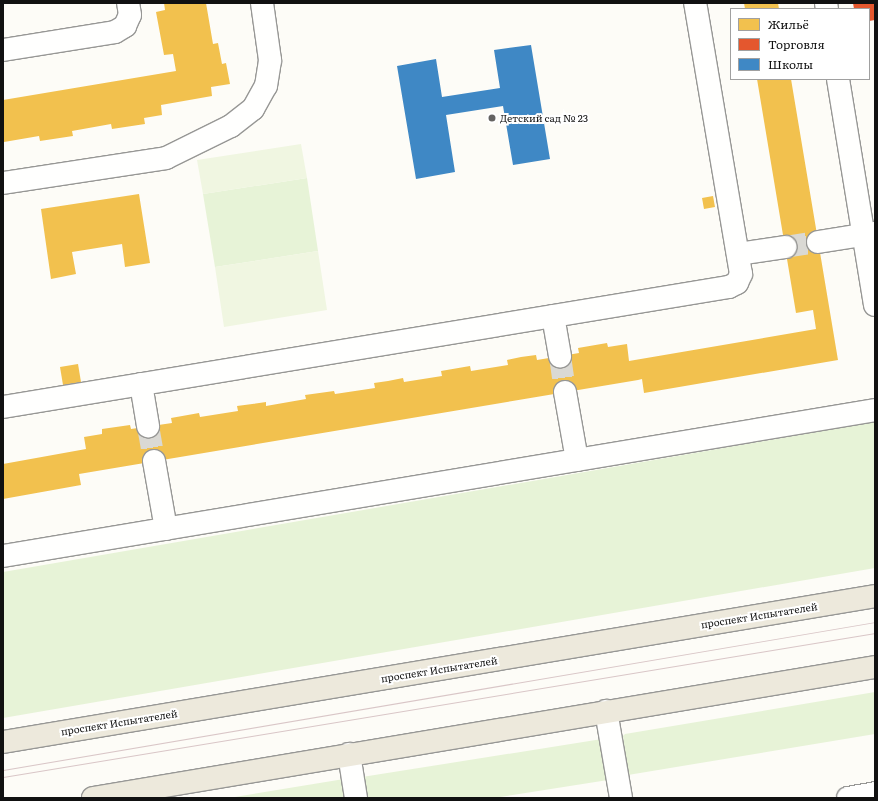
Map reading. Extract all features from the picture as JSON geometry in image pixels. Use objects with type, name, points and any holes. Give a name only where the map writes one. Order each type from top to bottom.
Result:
[{"type":"main road","name":"проспект Испытателей","points":[[3,742],[875,596]]},
{"type":"main road","points":[[93,798],[875,667]]},
{"type":"street","points":[[3,50],[115,32],[126,26],[130,15],[128,3]]},
{"type":"street","points":[[3,183],[166,158],[231,126],[253,109],[266,86],[270,60],[262,3]]},
{"type":"street","points":[[3,407],[729,287],[737,283],[741,274],[738,254],[695,3]]},
{"type":"street","points":[[838,80],[870,234],[875,305]]},
{"type":"street","points":[[818,242],[870,234]]},
{"type":"street","points":[[738,254],[785,247]]},
{"type":"street","points":[[553,316],[560,356]]},
{"type":"street","points":[[141,384],[148,426]]},
{"type":"street","points":[[565,392],[577,460]]},
{"type":"street","points":[[3,556],[875,410]]},
{"type":"street","points":[[154,461],[166,529]]},
{"type":"street","points":[[606,711],[621,798]]},
{"type":"street","points":[[349,754],[356,798]]},
{"type":"street","points":[[848,798],[875,793]]},
{"type":"green space","points":[[301,144],[307,178],[203,194],[197,160]]},
{"type":"green space","points":[[307,178],[318,251],[215,267],[203,194]]},
{"type":"green space","points":[[318,251],[327,310],[224,327],[215,267]]},
{"type":"green space","points":[[875,422],[875,568],[3,718],[3,572]]},
{"type":"green space","points":[[875,692],[875,734],[628,775],[623,736],[625,734]]},
{"type":"green space","points":[[602,739],[608,780],[494,798],[366,798],[362,777]]},
{"type":"green space","points":[[344,779],[347,798],[229,798]]},
{"type":"building: Жильё","points":[[164,3],[206,3],[213,44],[218,43],[222,64],[226,63],[230,84],[211,87],[212,96],[161,105],[162,115],[144,118],[145,124],[112,129],[111,124],[72,131],[73,136],[40,141],[39,136],[4,142],[3,147],[3,100],[176,71],[173,54],[164,55],[156,12],[165,10]]},
{"type":"building: Жильё","points":[[744,3],[778,3],[779,8],[745,8]]},
{"type":"building: Жильё","points":[[757,80],[791,80],[838,360],[644,393],[642,379],[79,474],[81,485],[3,499],[3,464],[86,449],[84,437],[102,434],[102,429],[130,425],[131,429],[172,423],[171,418],[199,413],[200,417],[238,411],[237,406],[266,402],[266,406],[306,399],[305,395],[334,391],[335,394],[375,388],[374,383],[403,378],[404,382],[442,376],[441,371],[470,366],[471,371],[508,365],[507,360],[521,357],[536,355],[537,360],[579,353],[578,348],[607,343],[608,347],[627,344],[629,361],[816,329],[813,310],[796,313]]},
{"type":"building: Жильё","points":[[139,194],[150,263],[125,267],[122,244],[72,252],[76,274],[51,279],[41,209]]},
{"type":"building: Жильё","points":[[713,196],[715,207],[704,209],[702,198]]},
{"type":"building: Жильё","points":[[78,364],[81,382],[63,385],[60,367]]},
{"type":"building: Торговля","points":[[853,3],[875,3],[875,20],[870,21],[870,8],[854,8]]},
{"type":"building: Школы","points":[[531,45],[550,159],[513,165],[503,106],[446,115],[455,172],[416,179],[397,66],[436,59],[442,97],[500,88],[494,50]]},
{"type":"tunnel","points":[[785,247],[818,242]]},
{"type":"tunnel","points":[[560,356],[565,392]]},
{"type":"tunnel","points":[[148,426],[154,461]]},
{"type":"tram line","points":[[3,770],[875,622]]},
{"type":"tram line","points":[[3,777],[875,633]]},
{"type":"place","name":"Детский сад № 23","points":[[492,118]]}]
